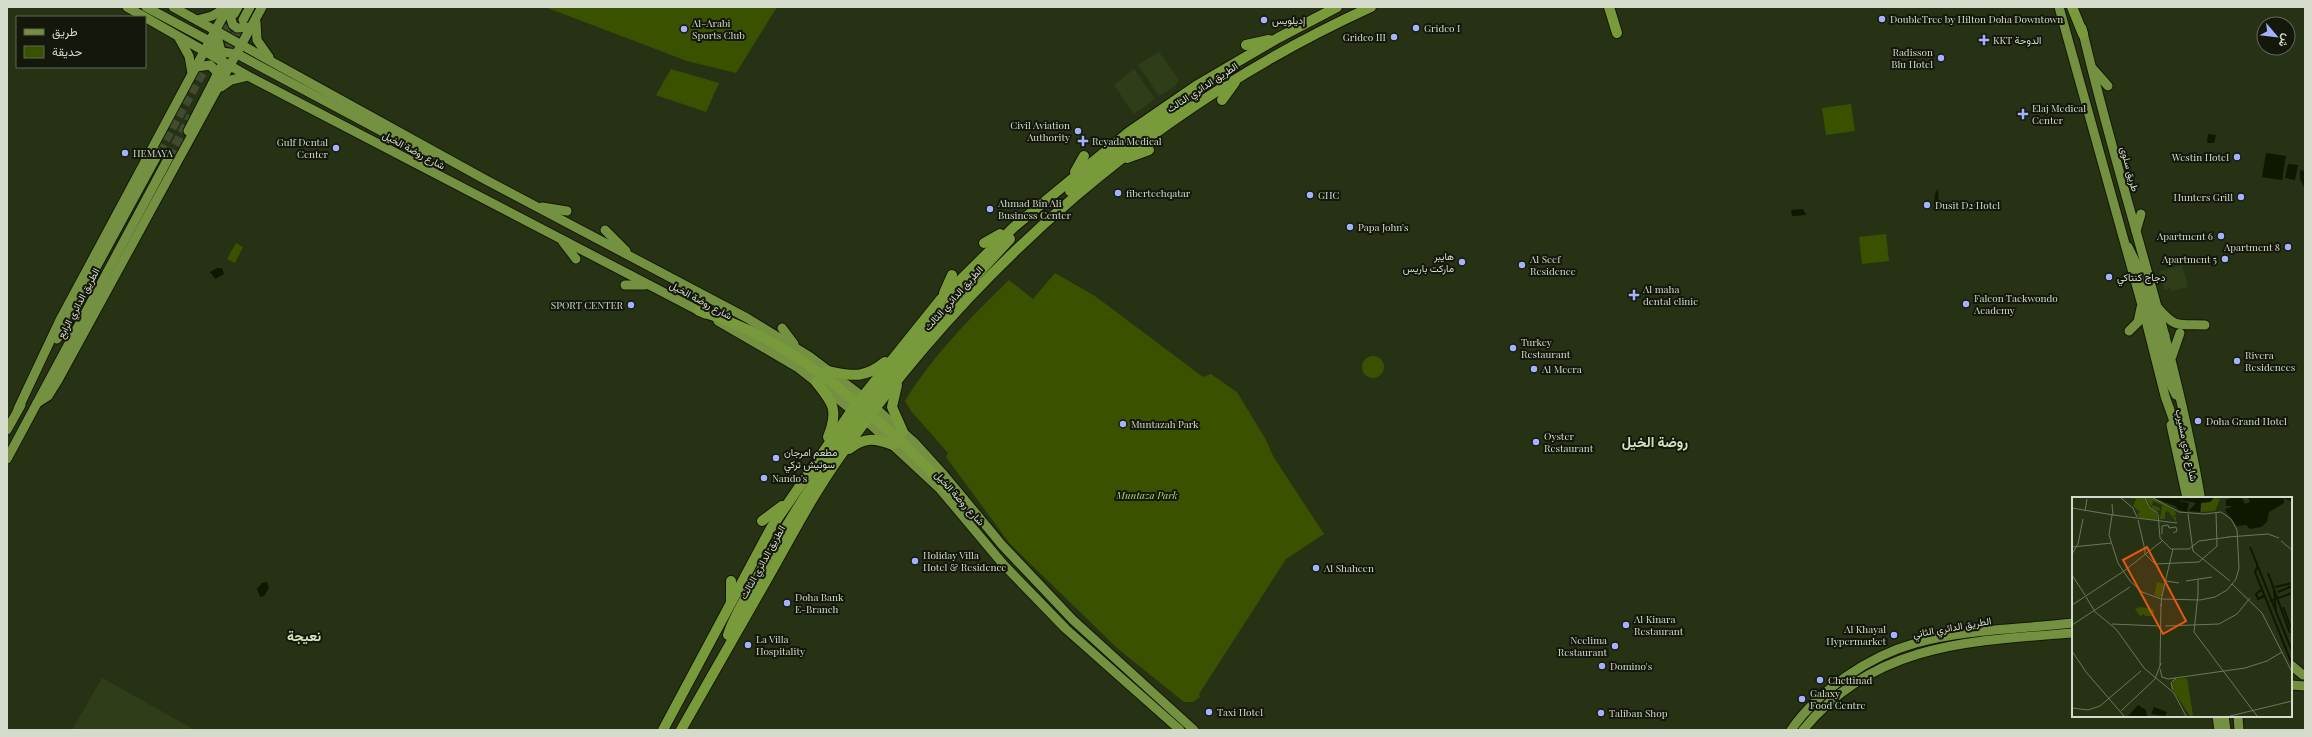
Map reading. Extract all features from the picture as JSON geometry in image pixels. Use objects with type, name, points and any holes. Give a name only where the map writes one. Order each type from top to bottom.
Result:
[{"type":"highway","name":"الطريق الدائري الثالث","points":[[681,730],[786,545],[841,455],[864,409],[899,350],[941,299],[1014,227],[1072,178],[1141,124],[1185,94],[1278,38],[1337,7]]},
{"type":"highway","name":"الطريق الدائري الثالث","points":[[663,730],[753,559],[788,502],[824,450],[864,409],[902,374],[965,302],[1031,234],[1115,162],[1210,95],[1280,53],[1371,7]]},
{"type":"highway","points":[[1609,7],[1617,33]]},
{"type":"highway","points":[[2072,7],[2083,34]]},
{"type":"highway","points":[[1210,95],[1208,90],[1211,86],[1296,35],[1323,14]]},
{"type":"highway","points":[[1246,45],[1278,38]]},
{"type":"highway","points":[[1222,100],[1237,78]]},
{"type":"highway","points":[[1031,234],[1062,198],[1091,172],[1142,132],[1185,103],[1187,99],[1185,94]]},
{"type":"highway","points":[[1123,126],[1141,124]]},
{"type":"highway","points":[[1115,162],[1149,150]]},
{"type":"highway","points":[[1072,178],[1084,156]]},
{"type":"highway","points":[[721,658],[729,632],[770,553],[816,477],[864,409],[940,315],[1033,211]]},
{"type":"highway","points":[[984,243],[1014,227]]},
{"type":"highway","points":[[941,299],[952,275]]},
{"type":"highway","points":[[699,311],[742,326],[768,339],[811,367],[864,409],[903,443],[949,491],[963,499]]},
{"type":"highway","points":[[828,371],[854,376],[864,375],[875,369],[899,350]]},
{"type":"highway","points":[[902,374],[894,392],[892,404],[904,432]]},
{"type":"highway","points":[[816,382],[829,398],[834,411],[834,422],[824,450]]},
{"type":"highway","points":[[841,455],[858,442],[868,438],[893,445]]},
{"type":"highway","points":[[762,521],[788,502]]},
{"type":"highway","points":[[786,545],[786,563]]},
{"type":"highway","points":[[731,581],[731,602]]},
{"type":"highway","points":[[763,586],[764,600]]},
{"type":"highway","points":[[656,730],[673,712]]},
{"type":"main road","name":"شارع روضة الخيل","points":[[127,7],[143,16]]},
{"type":"main road","points":[[146,7],[222,49],[237,54],[415,149],[440,153]]},
{"type":"main road","name":"شارع روضة الخيل","points":[[174,7],[536,207],[747,318],[796,347],[828,371],[864,409],[893,445],[940,490],[1003,564],[1066,629],[1180,730]]},
{"type":"main road","points":[[243,20],[250,7]]},
{"type":"main road","points":[[2059,7],[2142,305],[2147,330],[2157,336],[2170,383],[2182,404]]},
{"type":"main road","name":"طريق سلوى","points":[[2077,7],[2092,68],[2165,335]]},
{"type":"main road","points":[[197,20],[232,10]]},
{"type":"main road","points":[[232,10],[233,24],[237,28],[251,27]]},
{"type":"main road","points":[[18,409],[60,320],[204,50],[219,32],[232,10]]},
{"type":"main road","points":[[170,176],[176,154],[217,76],[237,54],[260,10]]},
{"type":"main road","points":[[260,10],[255,27],[257,40],[260,47],[276,64]]},
{"type":"main road","name":"شارع روضة الخيل","points":[[146,18],[248,76],[699,311],[772,352],[816,382],[904,432],[944,475],[1002,545],[1073,620],[1194,730]]},
{"type":"main road","points":[[37,403],[48,396],[58,380],[217,91],[227,64],[222,49],[219,32]]},
{"type":"main road","points":[[175,34],[188,52],[194,70]]},
{"type":"main road","points":[[204,50],[222,49],[242,45]]},
{"type":"main road","points":[[194,70],[210,65],[216,71],[217,76]]},
{"type":"main road","points":[[2092,68],[2108,86]]},
{"type":"main road","points":[[217,91],[231,80],[248,76]]},
{"type":"main road","points":[[348,128],[358,143]]},
{"type":"main road","name":"الطريق الدائري الرابع","points":[[7,430],[159,152]]},
{"type":"main road","name":"الطريق الدائري الرابع","points":[[7,459],[169,157]]},
{"type":"main road","points":[[156,202],[165,198]]},
{"type":"main road","points":[[536,207],[567,211]]},
{"type":"main road","points":[[2136,231],[2141,214]]},
{"type":"main road","points":[[605,230],[634,259]]},
{"type":"main road","points":[[559,238],[576,259]]},
{"type":"main road","points":[[2123,239],[2137,262],[2155,329],[2165,335]]},
{"type":"main road","points":[[130,248],[132,259]]},
{"type":"main road","points":[[625,285],[648,285]]},
{"type":"main road","points":[[2129,331],[2138,322],[2142,305]]},
{"type":"main road","points":[[2157,306],[2168,318],[2180,326],[2205,325]]},
{"type":"main road","points":[[782,328],[796,347]]},
{"type":"main road","name":"شارع وادي مشيرب","points":[[2147,330],[2165,396],[2187,497]]},
{"type":"main road","points":[[2171,359],[2173,346],[2180,333]]},
{"type":"main road","name":"شارع وادي مشيرب","points":[[2165,335],[2188,429],[2200,497]]},
{"type":"main road","name":"شارع وادي مشيرب","points":[[2165,396],[2183,447],[2194,497]]},
{"type":"main road","points":[[2188,429],[2195,448],[2206,497]]},
{"type":"main road","name":"الطريق الدائري الثاني","points":[[1791,730],[1813,705],[1836,685],[1874,661],[1900,649],[1917,643],[1947,637],[2072,623]]},
{"type":"main road","name":"الطريق الدائري الثاني","points":[[1803,730],[1822,710],[1853,684],[1880,668],[1907,656],[1950,645],[2072,633]]},
{"type":"main road","points":[[2292,666],[2304,675]]},
{"type":"main road","points":[[2292,672],[2304,675]]},
{"type":"main road","points":[[2292,685],[2305,686]]},
{"type":"main road","points":[[2219,730],[2226,717]]},
{"type":"main road","points":[[2226,730],[2227,717]]},
{"type":"main road","points":[[2227,717],[2231,730]]},
{"type":"main road","points":[[2228,717],[2239,730]]},
{"type":"shaded area","points":[[1159,52],[1179,80],[1175,86],[1159,96],[1138,65]]},
{"type":"shaded area","points":[[1134,69],[1155,99],[1134,114],[1114,85]]},
{"type":"shaded area","points":[[2208,134],[2216,135],[2214,143],[2207,143]]},
{"type":"shaded area","points":[[2266,153],[2286,156],[2282,180],[2262,177]]},
{"type":"shaded area","points":[[2288,164],[2298,165],[2295,180],[2285,178]]},
{"type":"shaded area","points":[[2300,170],[2305,171],[2305,189],[2300,179]]},
{"type":"shaded area","points":[[1938,189],[1939,205],[1934,206],[1935,194]]},
{"type":"shaded area","points":[[1803,209],[1806,215],[1792,216],[1791,210]]},
{"type":"shaded area","points":[[2182,265],[2188,287],[2171,291],[2171,288],[2164,290],[2160,271]]},
{"type":"shaded area","points":[[217,268],[222,268],[224,274],[215,279],[210,272]]},
{"type":"shaded area","points":[[267,582],[269,588],[264,596],[260,597],[257,589],[262,583]]},
{"type":"shaded area","points":[[102,678],[195,730],[72,730]]},
{"type":"green space","name":"Al-Arabi Sports Club","points":[[545,7],[777,7],[736,73],[687,61]]},
{"type":"green space","points":[[671,69],[719,83],[706,112],[656,95]]},
{"type":"green space","points":[[1851,104],[1855,131],[1826,135],[1822,108]]},
{"type":"green space","points":[[1886,234],[1889,261],[1862,264],[1859,237]]},
{"type":"green space","points":[[236,243],[243,247],[235,263],[227,259]]},
{"type":"green space","name":"Muntaza Park","points":[[1055,273],[1095,296],[1203,377],[1211,374],[1237,392],[1266,440],[1273,456],[1324,534],[1286,559],[1199,694],[1200,697],[1193,702],[1184,702],[1117,648],[1010,544],[946,457],[948,453],[911,411],[905,401],[940,352],[967,322],[1009,280],[1033,299]]},
{"type":"green space","points":[[1373,356],[1381,359],[1384,367],[1381,375],[1373,378],[1365,375],[1362,367],[1365,359]]},
{"type":"tunnel","points":[[159,152],[234,15]]},
{"type":"tunnel","points":[[222,59],[242,23]]},
{"type":"tunnel","points":[[169,157],[191,116]]},
{"type":"place","name":"DoubleTree by Hilton Doha Downtown","points":[[1882,19]]},
{"type":"place","name":"إديلويس","points":[[1264,20]]},
{"type":"place","name":"Gridco I","points":[[1416,28]]},
{"type":"place","name":"Al-Arabi Sports Club","points":[[684,29]]},
{"type":"place","name":"Gridco III","points":[[1394,37]]},
{"type":"place","name":"KKT الدوحة","points":[[1984,40]]},
{"type":"place","name":"Radisson Blu Hotel","points":[[1941,58]]},
{"type":"place","name":"Elaj Medical Center","points":[[2023,114]]},
{"type":"place","name":"Civil Aviation Authority","points":[[1078,131]]},
{"type":"place","name":"Reyada Medical","points":[[1083,141]]},
{"type":"place","name":"Gulf Dental Center","points":[[336,148]]},
{"type":"place","name":"HEMAYA","points":[[125,153]]},
{"type":"place","name":"Westin Hotel","points":[[2237,157]]},
{"type":"place","name":"fibertechqatar","points":[[1118,193]]},
{"type":"place","name":"GHC","points":[[1310,195]]},
{"type":"place","name":"Hunters Grill","points":[[2241,197]]},
{"type":"place","name":"Dusit D2 Hotel","points":[[1927,205]]},
{"type":"place","name":"Ahmad Bin Ali Business Center","points":[[990,209]]},
{"type":"place","name":"Papa John's","points":[[1350,227]]},
{"type":"place","name":"Apartment 6","points":[[2221,236]]},
{"type":"place","name":"Apartment 8","points":[[2288,247]]},
{"type":"place","name":"Apartment 5","points":[[2225,259]]},
{"type":"place","name":"هايبر ماركت باريس","points":[[1462,262]]},
{"type":"place","name":"Al Seef Residence","points":[[1522,265]]},
{"type":"place","name":"دجاج كنتاكي","points":[[2109,277]]},
{"type":"place","name":"Al maha dental clinic","points":[[1634,295]]},
{"type":"place","name":"Falcon Taekwondo Academy","points":[[1966,304]]},
{"type":"place","name":"SPORT CENTER","points":[[631,305]]},
{"type":"place","name":"Turkey Restaurant","points":[[1513,348]]},
{"type":"place","name":"Rivera Residences","points":[[2237,361]]},
{"type":"place","name":"Al Meera","points":[[1534,369]]},
{"type":"place","name":"Doha Grand Hotel","points":[[2198,421]]},
{"type":"place","name":"Muntazah Park","points":[[1123,424]]},
{"type":"place","name":"Oyster Restaurant","points":[[1536,442]]},
{"type":"place","name":"مطعم امرجان سوتيش تركي","points":[[776,458]]},
{"type":"place","name":"Nando's","points":[[764,478]]},
{"type":"place","name":"Holiday Villa Hotel & Residence","points":[[915,561]]},
{"type":"place","name":"Al Shaheen","points":[[1316,568]]},
{"type":"place","name":"Doha Bank E-Branch","points":[[787,603]]},
{"type":"place","name":"Al Kinara Restaurant","points":[[1626,625]]},
{"type":"place","name":"Al Khayal Hypermarket","points":[[1894,635]]},
{"type":"place","name":"La Villa Hospitality","points":[[748,645]]},
{"type":"place","name":"Neelima Restaurant","points":[[1615,646]]},
{"type":"place","name":"Domino's","points":[[1602,666]]},
{"type":"place","name":"Chettinad","points":[[1820,680]]},
{"type":"place","name":"Galaxy Food Centre","points":[[1802,699]]},
{"type":"place","name":"Taxi Hotel","points":[[1209,712]]},
{"type":"place","name":"Taliban Shop","points":[[1601,713]]},
{"type":"district","name":"روضة الخيل","points":[[1655,442]]},
{"type":"district","name":"نعيجة","points":[[304,636]]}]
